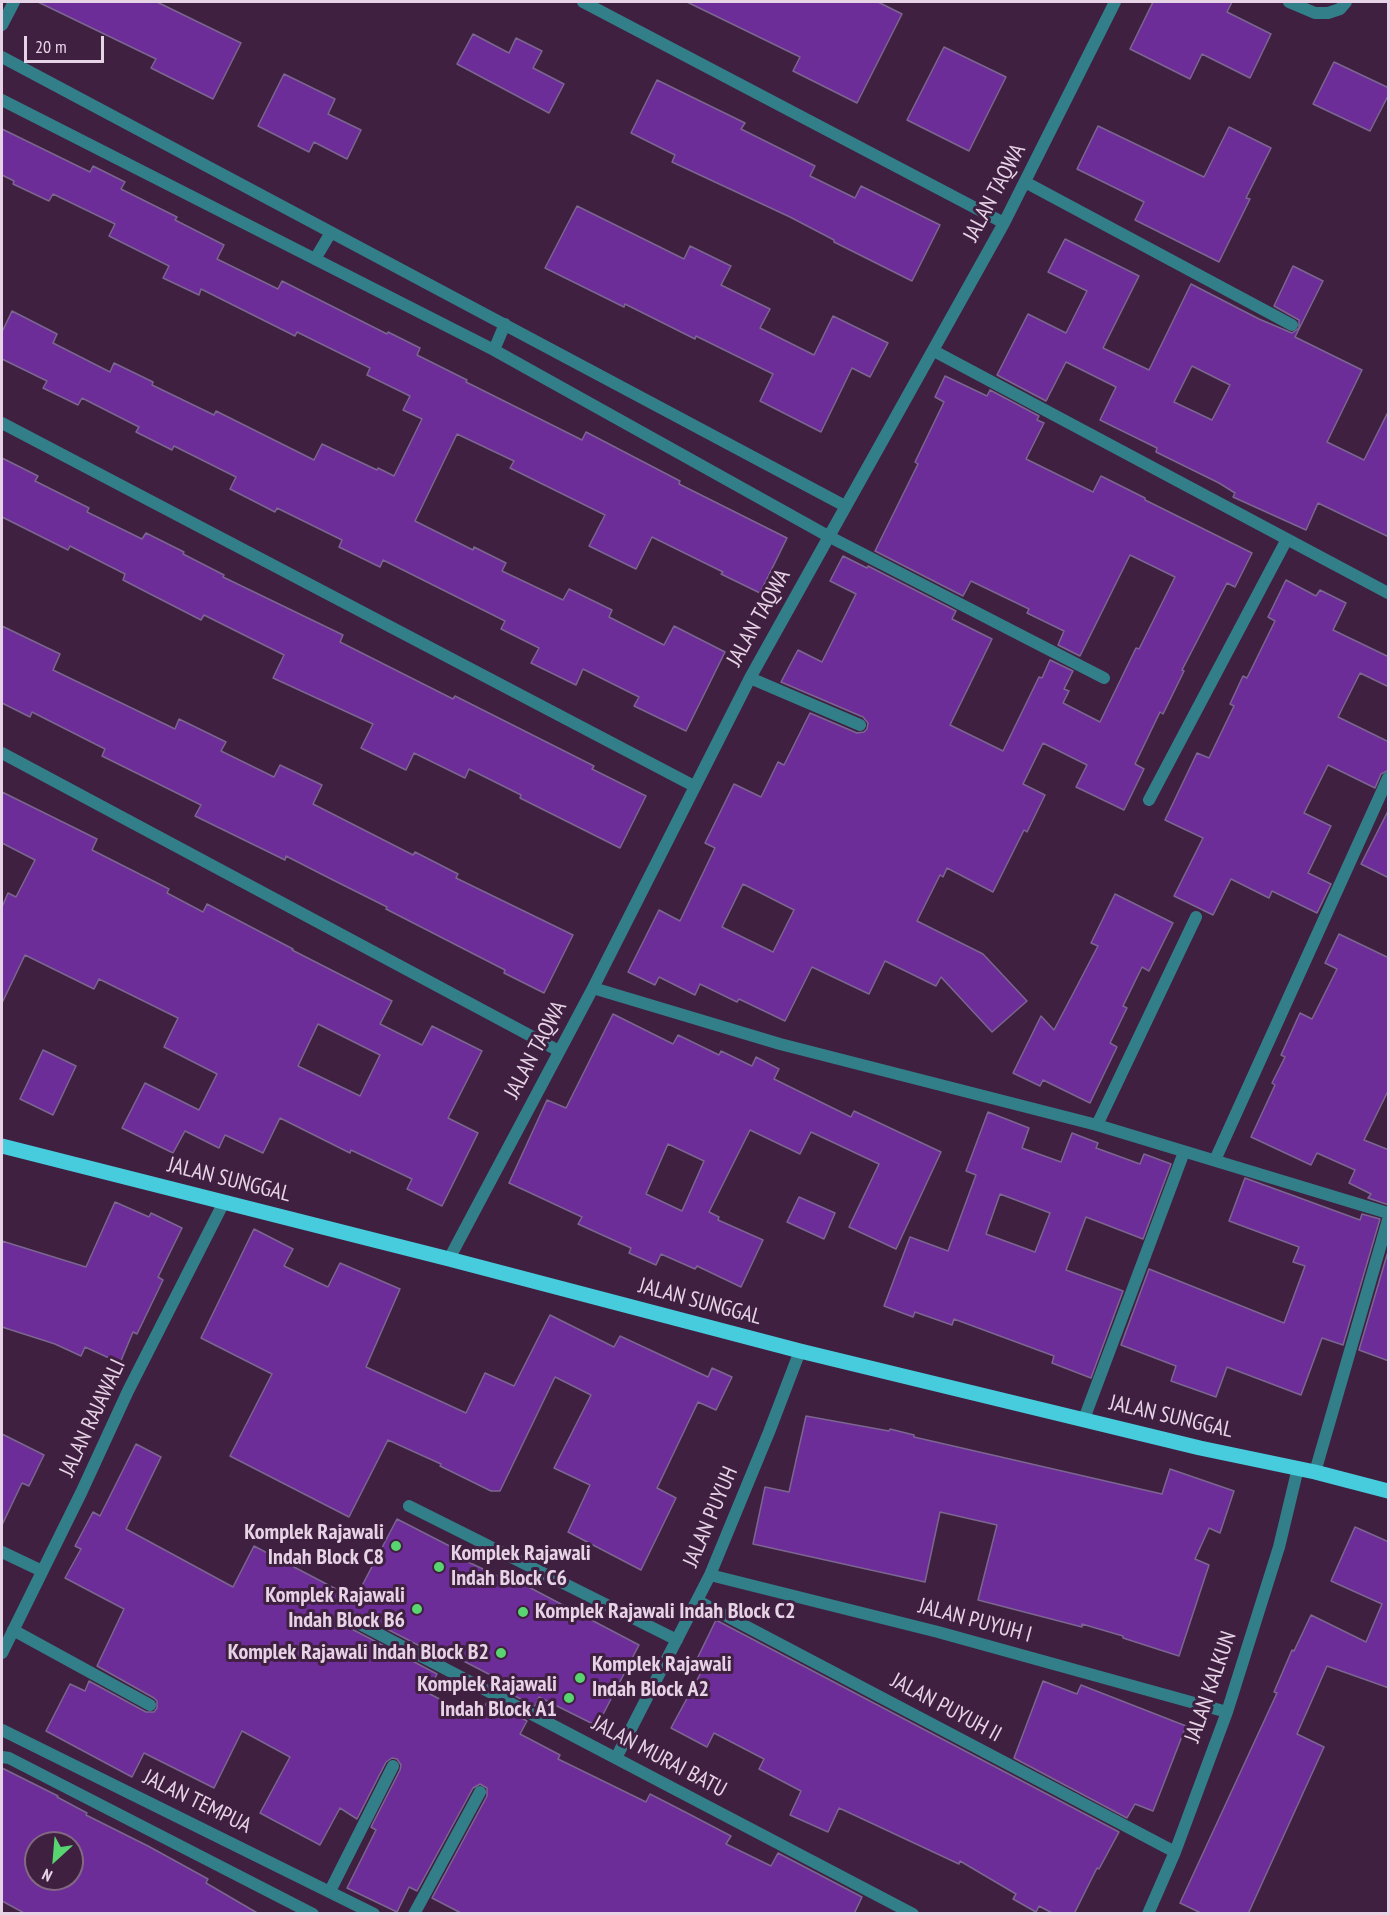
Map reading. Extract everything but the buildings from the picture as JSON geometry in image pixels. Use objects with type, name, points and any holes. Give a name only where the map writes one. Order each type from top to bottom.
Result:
[{"type":"main road","name":"JALAN SUNGGAL","points":[[2,1146],[800,1351],[1200,1448],[1298,1468],[1389,1491]]},
{"type":"street","points":[[2,25],[14,2]]},
{"type":"street","points":[[583,2],[1004,223]]},
{"type":"street","name":"JALAN TAQWA","points":[[449,1259],[593,988],[750,678],[1004,223],[1115,2]]},
{"type":"street","points":[[1289,2],[1315,13],[1328,14],[1340,9],[1346,2]]},
{"type":"street","points":[[2,57],[330,234],[505,324],[845,506]]},
{"type":"street","points":[[2,100],[494,350],[828,536],[1104,678]]},
{"type":"street","points":[[1025,182],[1292,325]]},
{"type":"street","points":[[315,259],[330,234]]},
{"type":"street","points":[[494,350],[505,324]]},
{"type":"street","points":[[934,351],[1389,593]]},
{"type":"street","points":[[2,423],[694,786]]},
{"type":"street","points":[[1149,800],[1287,538]]},
{"type":"street","points":[[750,678],[860,725]]},
{"type":"street","points":[[2,753],[559,1051]]},
{"type":"street","points":[[1215,1161],[1389,778]]},
{"type":"street","points":[[1097,1125],[1196,917]]},
{"type":"street","points":[[593,988],[780,1044],[1097,1125],[1389,1213]]},
{"type":"street","points":[[1084,1419],[1184,1152]]},
{"type":"street","name":"JALAN RAJAWALI","points":[[2,1653],[128,1391],[224,1202]]},
{"type":"street","points":[[1315,1472],[1389,1220]]},
{"type":"street","name":"JALAN PUYUH","points":[[616,1758],[710,1575],[800,1351]]},
{"type":"street","name":"JALAN KALKUN","points":[[1148,1914],[1227,1712],[1279,1547],[1298,1468]]},
{"type":"street","points":[[409,1506],[677,1640]]},
{"type":"street","points":[[2,1552],[42,1571]]},
{"type":"street","name":"JALAN PUYUH I","points":[[710,1575],[938,1632],[1227,1712]]},
{"type":"street","name":"JALAN PUYUH II","points":[[698,1601],[1174,1852]]},
{"type":"street","name":"JALAN MURAI BATU","points":[[354,1621],[913,1914]]},
{"type":"street","points":[[13,1630],[150,1705]]},
{"type":"street","name":"JALAN TEMPUA","points":[[2,1730],[374,1914]]},
{"type":"street","points":[[2,1756],[313,1914]]},
{"type":"street","points":[[330,1891],[393,1766]]},
{"type":"street","points":[[414,1914],[480,1792]]},
{"type":"place","name":"Komplek Rajawali Indah Block C8","points":[[396,1546]]},
{"type":"place","name":"Komplek Rajawali Indah Block C6","points":[[439,1567]]},
{"type":"place","name":"Komplek Rajawali Indah Block B6","points":[[417,1609]]},
{"type":"place","name":"Komplek Rajawali Indah Block C2","points":[[523,1612]]},
{"type":"place","name":"Komplek Rajawali Indah Block B2","points":[[501,1653]]},
{"type":"place","name":"Komplek Rajawali Indah Block A2","points":[[580,1678]]},
{"type":"place","name":"Komplek Rajawali Indah Block A1","points":[[569,1698]]}]
